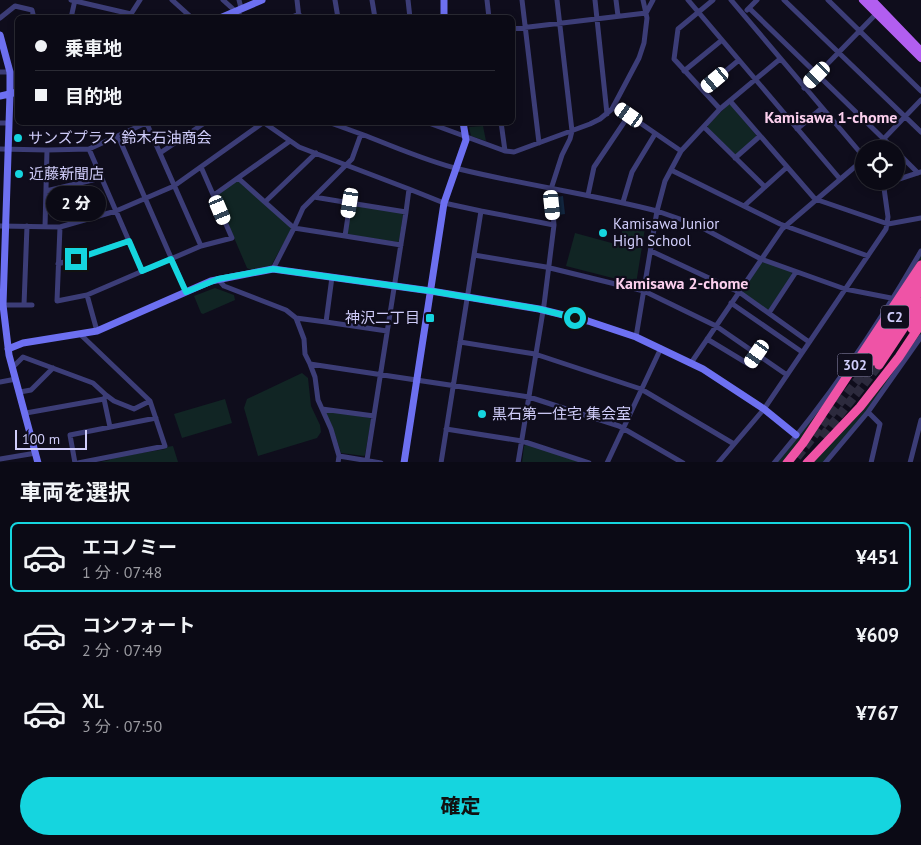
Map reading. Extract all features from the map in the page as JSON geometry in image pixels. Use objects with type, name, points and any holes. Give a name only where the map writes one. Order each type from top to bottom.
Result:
[{"type":"highway","name":"302","points":[[787,462],[803,444],[921,265]]},
{"type":"highway","name":"C2","points":[[876,363],[921,276]]},
{"type":"highway","name":"C2","points":[[876,363],[921,289]]},
{"type":"highway","name":"C2","points":[[876,363],[921,302]]},
{"type":"highway","points":[[876,363],[921,314]]},
{"type":"highway","name":"302","points":[[807,462],[860,407],[898,358],[921,324]]},
{"type":"main road","points":[[864,0],[921,51]]},
{"type":"main road","points":[[872,0],[879,12],[921,58]]},
{"type":"street","points":[[72,15],[74,0],[131,14],[140,0]]},
{"type":"street","points":[[172,0],[189,15]]},
{"type":"street","points":[[223,0],[238,10],[241,15]]},
{"type":"street","points":[[238,10],[239,0]]},
{"type":"street","points":[[227,15],[262,0]]},
{"type":"street","points":[[297,0],[299,15]]},
{"type":"street","points":[[336,0],[338,15]]},
{"type":"street","points":[[372,0],[374,15]]},
{"type":"street","points":[[408,0],[410,15]]},
{"type":"street","points":[[444,0],[444,15]]},
{"type":"street","points":[[487,0],[489,15]]},
{"type":"street","points":[[522,0],[539,143]]},
{"type":"street","points":[[518,462],[549,268],[554,225],[550,189],[572,131],[557,0]]},
{"type":"street","points":[[594,0],[607,114]]},
{"type":"street","points":[[616,0],[618,16]]},
{"type":"street","points":[[434,125],[505,151],[519,150],[600,119],[614,105],[639,58],[644,43],[646,13],[643,0]]},
{"type":"street","points":[[646,13],[653,0]]},
{"type":"street","points":[[688,0],[840,179]]},
{"type":"street","points":[[713,0],[678,29],[674,59],[720,109]]},
{"type":"street","points":[[731,0],[855,147]]},
{"type":"street","points":[[743,14],[757,0]]},
{"type":"street","points":[[784,0],[921,132]]},
{"type":"street","points":[[828,0],[921,91]]},
{"type":"street","points":[[0,18],[15,6],[32,10],[33,15]]},
{"type":"street","points":[[749,8],[883,138],[921,100]]},
{"type":"street","points":[[804,88],[879,12]]},
{"type":"street","points":[[515,29],[646,13]]},
{"type":"street","points":[[0,35],[14,92],[4,174],[3,329],[38,462]]},
{"type":"street","points":[[684,71],[722,40]]},
{"type":"street","points":[[636,337],[657,211],[665,181],[681,151],[720,109],[780,59]]},
{"type":"street","points":[[702,90],[739,60]]},
{"type":"street","points":[[0,72],[10,72]]},
{"type":"street","points":[[0,96],[14,92]]},
{"type":"street","points":[[730,101],[786,168],[816,199],[888,224],[921,218]]},
{"type":"street","points":[[614,105],[681,151]]},
{"type":"street","points":[[797,129],[822,108]]},
{"type":"street","points":[[588,195],[594,167],[629,115]]},
{"type":"street","points":[[0,123],[9,123]]},
{"type":"street","points":[[0,148],[89,149],[143,125]]},
{"type":"street","points":[[148,125],[201,246]]},
{"type":"street","points":[[160,153],[202,125]]},
{"type":"street","points":[[3,226],[60,227],[116,211],[174,186],[261,125]]},
{"type":"street","points":[[267,125],[290,141],[316,153],[444,203],[554,225]]},
{"type":"street","points":[[336,125],[456,168],[550,189],[623,202],[657,211],[697,226],[761,259],[845,289],[891,298]]},
{"type":"street","points":[[404,462],[444,203],[466,137],[464,125]]},
{"type":"street","points":[[501,125],[505,151]]},
{"type":"street","points":[[704,127],[765,186]]},
{"type":"street","points":[[273,269],[303,208],[352,159],[361,134]]},
{"type":"street","points":[[623,202],[632,172],[655,134]]},
{"type":"street","points":[[118,136],[186,292]]},
{"type":"street","points":[[735,158],[760,136]]},
{"type":"street","points":[[214,195],[290,141]]},
{"type":"street","points":[[89,149],[142,271]]},
{"type":"street","points":[[45,227],[47,150]]},
{"type":"street","points":[[266,202],[316,153]]},
{"type":"street","points":[[905,159],[920,173]]},
{"type":"street","points":[[691,363],[785,226],[855,166]]},
{"type":"street","points":[[60,227],[57,301],[88,295],[201,246],[232,238],[201,167]]},
{"type":"street","points":[[744,206],[786,168]]},
{"type":"street","points":[[671,170],[785,226],[868,256]]},
{"type":"street","points":[[905,177],[920,173]]},
{"type":"street","points":[[46,191],[101,178]]},
{"type":"street","points":[[238,178],[294,228],[401,245]]},
{"type":"street","points":[[367,460],[409,189]]},
{"type":"street","points":[[718,462],[764,409],[886,229],[888,224],[885,190]]},
{"type":"street","points":[[314,197],[406,212]]},
{"type":"street","points":[[345,236],[350,203]]},
{"type":"street","points":[[441,462],[481,210]]},
{"type":"street","points":[[24,305],[27,226]]},
{"type":"street","points":[[58,264],[129,241]]},
{"type":"street","points":[[651,251],[739,292],[809,342]]},
{"type":"street","points":[[774,462],[846,367],[921,251]]},
{"type":"street","points":[[474,255],[549,268],[644,291],[716,326],[787,375]]},
{"type":"street","points":[[8,349],[23,344],[97,331],[218,279],[273,269],[431,291],[543,310],[588,321],[636,337],[691,363],[764,409],[796,435]]},
{"type":"street","points":[[769,313],[796,272]]},
{"type":"street","points":[[326,322],[332,277]]},
{"type":"street","points":[[218,279],[224,286],[286,310],[296,318],[304,339],[305,354],[316,377],[318,400],[331,429],[339,456],[338,462]]},
{"type":"street","points":[[88,295],[97,331]]},
{"type":"street","points":[[2,303],[32,306]]},
{"type":"street","points":[[731,303],[802,352]]},
{"type":"street","points":[[296,318],[387,331]]},
{"type":"street","points":[[80,334],[150,401],[156,418],[165,446],[76,462],[70,435],[156,418]]},
{"type":"street","points":[[827,462],[868,412],[921,337]]},
{"type":"street","points":[[707,339],[750,364],[757,354]]},
{"type":"street","points":[[460,342],[536,354],[641,389],[734,444]]},
{"type":"street","points":[[606,462],[661,348]]},
{"type":"street","points":[[12,368],[23,357],[93,383],[105,397],[134,409],[150,401]]},
{"type":"street","points":[[310,364],[529,397],[623,428],[683,462]]},
{"type":"street","points":[[20,392],[30,390],[53,368]]},
{"type":"street","points":[[0,382],[16,379]]},
{"type":"street","points":[[26,413],[105,397]]},
{"type":"street","points":[[105,397],[110,427]]},
{"type":"street","points":[[322,409],[374,416]]},
{"type":"street","points":[[868,412],[880,424],[871,462]]},
{"type":"street","points":[[910,462],[918,441],[921,420]]},
{"type":"street","points":[[446,429],[522,441],[589,462]]},
{"type":"street","points":[[0,459],[36,453]]},
{"type":"street","points":[[339,456],[381,462]]},
{"type":"green space","points":[[728,105],[731,105],[756,135],[737,154],[734,154],[708,128],[708,125]]},
{"type":"green space","points":[[483,126],[486,141],[471,136],[469,127]]},
{"type":"green space","points":[[237,181],[291,227],[271,266],[251,270],[247,268],[217,198],[218,194]]},
{"type":"green space","points":[[354,205],[402,213],[399,241],[349,235],[347,233],[351,207]]},
{"type":"green space","points":[[624,223],[645,228],[636,284],[566,266],[575,233],[619,245]]},
{"type":"green space","points":[[921,254],[921,259],[872,337],[837,388],[783,462],[777,462],[822,403]]},
{"type":"green space","points":[[764,262],[791,271],[792,275],[769,309],[766,309],[743,293],[743,290],[761,263]]},
{"type":"green space","points":[[215,288],[234,295],[235,300],[203,314],[201,313],[194,296]]},
{"type":"green space","points":[[921,330],[921,335],[866,412],[823,462],[813,462]]},
{"type":"green space","points":[[302,373],[308,378],[311,406],[320,425],[321,432],[317,438],[258,456],[244,408],[247,399]]},
{"type":"green space","points":[[225,399],[232,423],[182,438],[174,414]]},
{"type":"green space","points":[[328,411],[370,418],[364,456],[341,453],[333,428],[326,414]]},
{"type":"green space","points":[[527,444],[579,462],[522,462],[524,446]]},
{"type":"green space","points":[[173,446],[178,462],[100,462],[110,460],[110,458],[166,449],[166,447]]},
{"type":"water","points":[[563,196],[565,214],[558,215],[556,197]]},
{"type":"tunnel","points":[[854,377],[868,357]]},
{"type":"tunnel","points":[[797,457],[873,361]]},
{"type":"tunnel","points":[[822,437],[879,365]]},
{"type":"place","name":"サンズプラス 鈴木石油商会","points":[[18,138]]},
{"type":"place","name":"近藤新聞店","points":[[19,174]]},
{"type":"place","name":"Kamisawa Junior High School","points":[[603,233]]},
{"type":"place","name":"神沢二丁目","points":[[430,318]]},
{"type":"place","name":"黒石第一住宅 集会室","points":[[482,414]]},
{"type":"district","name":"Kamisawa 1-chome","points":[[831,117]]},
{"type":"district","name":"Kamisawa 2-chome","points":[[682,283]]},
{"type":"route","points":[[76,259],[129,241],[142,271],[171,259],[186,292],[218,279],[273,269],[431,291],[539,309],[575,318]]}]
